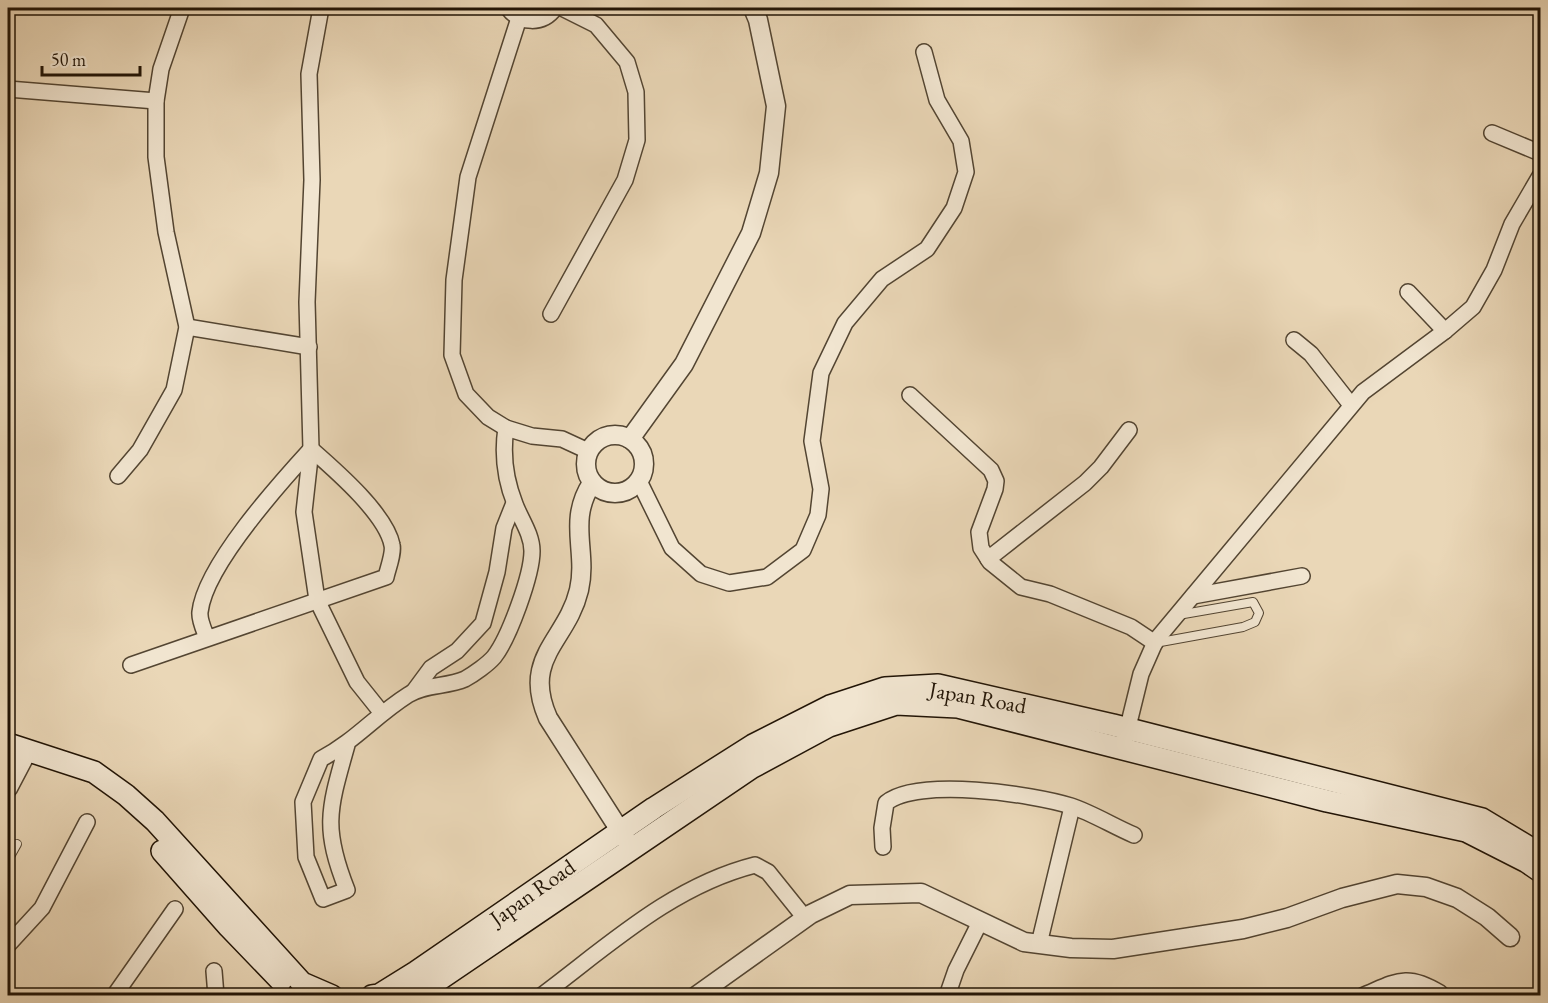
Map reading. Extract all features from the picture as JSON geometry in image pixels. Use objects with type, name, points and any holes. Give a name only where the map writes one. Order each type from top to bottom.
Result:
[{"type":"main road","name":"Japan Road","points":[[372,996],[379,995],[626,839],[751,768],[829,726],[896,704],[958,707],[1125,739],[1482,819],[1540,854]]},
{"type":"main road","name":"Japan Road","points":[[1125,739],[1327,801],[1466,831],[1540,871]]},
{"type":"main road","points":[[17,752],[76,777],[119,807],[149,836],[229,927],[297,996]]},
{"type":"main road","points":[[17,752],[94,772],[126,795],[154,821],[302,983],[332,996]]},
{"type":"main road","name":"Japan Road","points":[[415,996],[626,839]]},
{"type":"street","points":[[118,476],[140,450],[174,390],[187,327],[166,232],[156,157],[156,100],[161,69],[182,8]]},
{"type":"street","points":[[321,8],[309,74],[312,180],[309,347],[311,449],[304,512],[317,600],[357,682],[381,712]]},
{"type":"street","points":[[555,8],[545,17],[536,20],[514,13],[468,177],[454,280],[452,355],[466,394],[488,417],[506,428],[532,436],[562,438],[588,451]]},
{"type":"street","points":[[551,314],[625,180],[637,140],[636,92],[627,62],[596,25],[562,8]]},
{"type":"street","points":[[630,439],[684,364],[751,233],[769,172],[776,106],[758,21],[753,8]]},
{"type":"street","points":[[639,481],[672,548],[701,574],[729,583],[767,577],[803,550],[818,515],[821,489],[812,441],[821,373],[845,323],[882,279],[927,249],[954,208],[966,172],[961,141],[937,100],[924,52]]},
{"type":"street","points":[[8,89],[156,100]]},
{"type":"street","points":[[1492,133],[1540,153]]},
{"type":"street","points":[[1125,739],[1141,674],[1155,643],[1363,392],[1445,331],[1473,307],[1494,270],[1512,224],[1540,176]]},
{"type":"street","points":[[1408,292],[1445,331]]},
{"type":"street","points":[[187,327],[309,347]]},
{"type":"street","points":[[1294,340],[1311,354],[1351,405]]},
{"type":"street","points":[[910,395],[991,470],[996,481],[995,489],[979,532],[981,548],[988,559],[1021,587],[1050,594],[1131,627],[1155,643]]},
{"type":"street","points":[[347,745],[329,816],[333,854],[347,890],[323,899],[306,857],[303,802],[321,759],[347,745],[381,712],[414,691],[464,679],[493,658],[508,635],[525,582],[532,550],[526,527],[514,503],[502,454],[506,428]]},
{"type":"street","points":[[988,559],[1085,483],[1101,467],[1129,430]]},
{"type":"street","points":[[611,435],[630,439],[642,453],[644,463],[639,481],[625,492],[607,493],[592,483],[585,468],[588,451],[594,443],[611,435]]},
{"type":"street","points":[[131,665],[386,577],[392,545],[377,516],[342,476],[311,449]]},
{"type":"street","points":[[207,638],[199,615],[203,595],[213,571],[285,477],[311,449]]},
{"type":"street","points":[[592,483],[581,503],[577,527],[579,589],[570,612],[542,663],[541,700],[548,718],[626,839]]},
{"type":"street","points":[[414,691],[431,668],[457,651],[483,623],[497,572],[504,528],[514,503]]},
{"type":"street","points":[[1193,596],[1302,576]]},
{"type":"street","points":[[8,788],[17,752]]},
{"type":"street","points":[[883,847],[882,828],[886,804],[907,793],[931,789],[1019,794],[1072,807],[1134,835]]},
{"type":"street","points":[[1039,944],[1072,807]]},
{"type":"street","points":[[8,945],[42,908],[87,822]]},
{"type":"street","points":[[541,996],[659,908],[695,885],[736,870],[755,865],[768,872],[805,918]]},
{"type":"street","points":[[696,996],[805,918],[850,895],[921,893],[1024,942],[1113,949],[1243,929],[1287,918],[1342,898],[1397,884],[1426,887],[1457,898],[1486,917],[1510,937]]},
{"type":"street","points":[[114,996],[175,909]]},
{"type":"street","points":[[947,996],[956,970],[980,921]]},
{"type":"street","points":[[214,971],[216,996]]},
{"type":"street","points":[[1362,996],[1396,981],[1413,979],[1440,993]]},
{"type":"lane","points":[[1155,643],[1243,627],[1255,622],[1259,613],[1253,602],[1177,615]]},
{"type":"lane","points":[[8,860],[17,844]]}]
